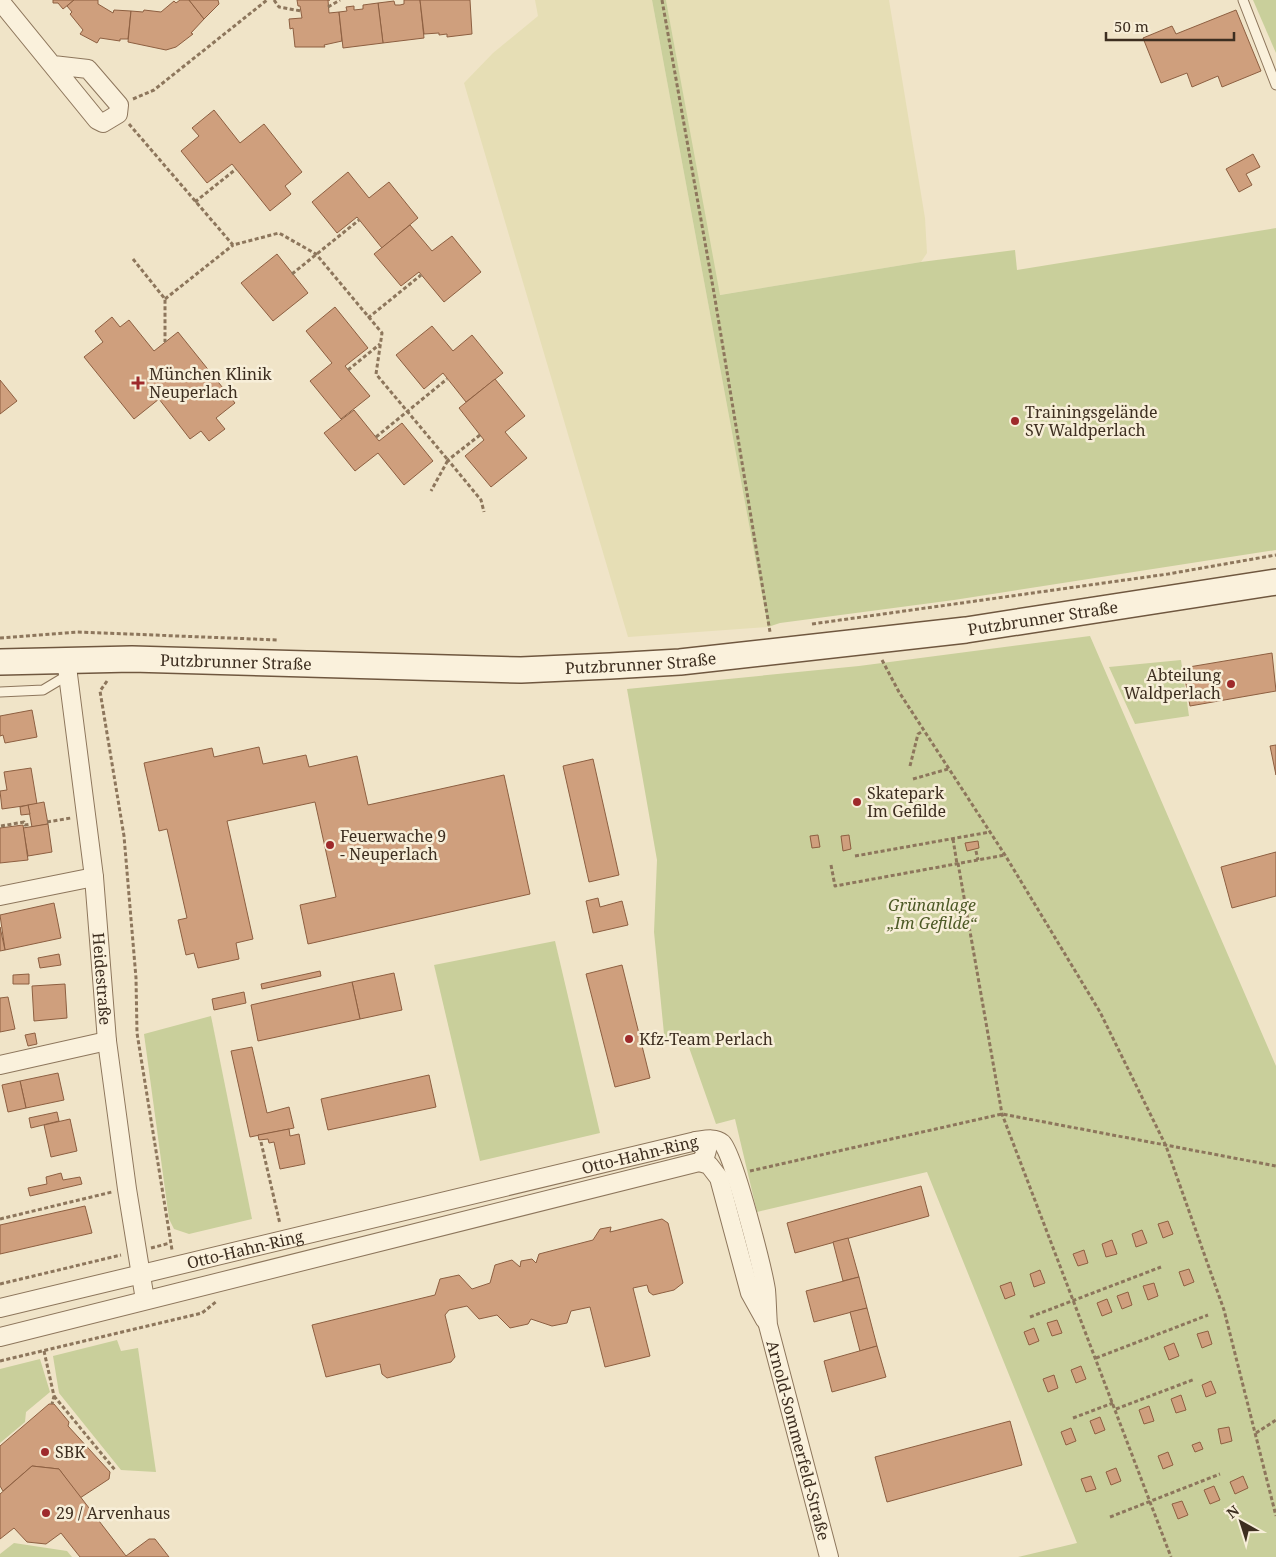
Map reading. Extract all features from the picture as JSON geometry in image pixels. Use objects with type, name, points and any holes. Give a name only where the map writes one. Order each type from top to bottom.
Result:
[{"type":"main road","name":"Putzbrunner Straße","points":[[0,662],[67,667],[521,670],[620,666],[744,655],[966,630],[1276,582]]},
{"type":"street","points":[[0,1],[97,120],[103,123],[119,110],[88,69],[53,65]]},
{"type":"street","name":"Heidestraße","points":[[67,667],[94,877],[107,1041],[136,1252],[145,1300]]},
{"type":"street","points":[[0,896],[94,877]]},
{"type":"street","points":[[0,1065],[107,1041]]},
{"type":"street","name":"Arnold-Sommerfeld-Straße","points":[[696,1141],[712,1139],[723,1143],[730,1153],[766,1290],[768,1325],[829,1557]]},
{"type":"street","name":"Otto-Hahn-Ring","points":[[0,1308],[696,1141],[707,1150],[705,1157],[699,1162],[0,1337]]},
{"type":"street","name":"Arnold-Sommerfeld-Straße","points":[[699,1162],[709,1165],[719,1178],[750,1293],[768,1325]]},
{"type":"lane","points":[[1243,0],[1276,85]]},
{"type":"lane","points":[[0,692],[43,690],[67,667]]},
{"type":"path","points":[[233,246],[119,110],[154,90],[266,0]]},
{"type":"path","points":[[274,0],[279,7],[301,11]]},
{"type":"path","points":[[328,7],[340,0]]},
{"type":"path","points":[[662,0],[714,293],[769,625]]},
{"type":"path","points":[[195,202],[236,169]]},
{"type":"path","points":[[292,274],[359,220]]},
{"type":"path","points":[[165,299],[233,246],[279,233],[316,254],[382,333],[376,374],[481,500],[484,512]]},
{"type":"path","points":[[133,259],[165,299],[165,342]]},
{"type":"path","points":[[368,318],[421,275]]},
{"type":"path","points":[[348,370],[380,344]]},
{"type":"path","points":[[376,437],[448,379]]},
{"type":"path","points":[[431,491],[448,460],[480,435]]},
{"type":"path","points":[[809,625],[1168,574],[1276,555]]},
{"type":"path","points":[[761,631],[780,629]]},
{"type":"path","points":[[0,638],[77,632],[281,640]]},
{"type":"path","points":[[881,658],[898,692],[1005,855],[1100,1012],[1166,1146],[1224,1310],[1276,1516]]},
{"type":"path","points":[[110,679],[105,682],[100,691],[124,836],[136,978],[137,1032],[175,1266]]},
{"type":"path","points":[[910,766],[918,734],[923,730]]},
{"type":"path","points":[[913,779],[948,769]]},
{"type":"path","points":[[47,822],[86,816]]},
{"type":"path","points":[[1,826],[24,822],[25,825],[31,824]]},
{"type":"path","points":[[855,856],[990,832]]},
{"type":"path","points":[[953,839],[1002,1114],[1171,1557]]},
{"type":"path","points":[[976,851],[978,860]]},
{"type":"path","points":[[831,864],[835,886],[1005,855]]},
{"type":"path","points":[[736,1174],[1002,1114],[1276,1166]]},
{"type":"path","points":[[261,1142],[284,1240]]},
{"type":"path","points":[[0,1218],[127,1189]]},
{"type":"path","points":[[0,1284],[170,1243]]},
{"type":"path","points":[[1030,1317],[1161,1267]]},
{"type":"path","points":[[0,1361],[202,1313],[220,1298]]},
{"type":"path","points":[[1096,1358],[1208,1315]]},
{"type":"path","points":[[44,1351],[54,1396],[52,1404]]},
{"type":"path","points":[[1116,1409],[1195,1379]]},
{"type":"path","points":[[54,1396],[115,1470]]},
{"type":"path","points":[[1073,1418],[1113,1403]]},
{"type":"path","points":[[1256,1433],[1276,1420]]},
{"type":"path","points":[[1110,1516],[1220,1474]]},
{"type":"shaded area","points":[[535,0],[652,0],[768,627],[628,637],[464,83],[493,53],[538,16]]},
{"type":"shaded area","points":[[666,0],[889,0],[925,218],[927,253],[921,262],[719,295]]},
{"type":"green space","name":"Trainingsgelände SV Waldperlach","points":[[652,0],[666,0],[720,295],[921,262],[1015,250],[1017,270],[1276,228],[1276,550],[954,600],[780,623],[768,627]]},
{"type":"green space","points":[[1253,0],[1276,0],[1276,53]]},
{"type":"green space","name":"Grünanlage „Im Gefilde“","points":[[1090,636],[1276,1066],[1276,1557],[1018,1557],[1077,1543],[927,1172],[757,1212],[735,1119],[716,1124],[686,1039],[665,1044],[654,932],[657,860],[627,689],[859,666]]},
{"type":"green space","points":[[1181,660],[1189,716],[1135,724],[1109,667]]},
{"type":"green space","points":[[555,941],[600,1133],[480,1161],[434,965]]},
{"type":"green space","points":[[211,1016],[252,1219],[189,1234],[174,1229],[169,1219],[144,1034]]},
{"type":"green space","points":[[117,1340],[121,1351],[138,1348],[156,1472],[121,1470],[59,1393],[53,1356]]},
{"type":"green space","points":[[40,1359],[50,1392],[26,1412],[25,1422],[0,1443],[0,1369]]},
{"type":"green space","points":[[14,1543],[67,1551],[72,1557],[0,1557],[0,1554]]},
{"type":"building","points":[[53,0],[74,0],[63,9],[58,3],[53,3]]},
{"type":"building","points":[[74,0],[98,0],[98,4],[113,13],[114,10],[131,11],[128,39],[120,39],[120,41],[100,38],[97,43],[80,34],[83,30],[70,14],[72,12],[67,6]]},
{"type":"building","points":[[180,0],[189,0],[204,19],[191,33],[193,34],[176,47],[166,50],[128,42],[131,11],[161,12],[174,1],[176,3]]},
{"type":"building","points":[[189,0],[218,0],[219,4],[204,19]]},
{"type":"building","points":[[297,0],[328,0],[329,13],[339,12],[342,41],[324,45],[325,47],[295,47],[293,28],[290,29],[289,19],[302,18]]},
{"type":"building","points":[[404,0],[420,0],[424,38],[383,43],[378,3],[394,1],[395,5],[400,5],[404,4]]},
{"type":"building","points":[[420,0],[470,0],[472,34],[447,37],[447,34],[424,34]]},
{"type":"building","points":[[378,3],[383,43],[343,48],[339,12],[347,11],[346,7],[354,6],[354,10],[363,9],[363,5]]},
{"type":"building","points":[[1236,10],[1261,71],[1222,87],[1218,76],[1192,87],[1187,73],[1161,83],[1143,38],[1172,26],[1176,34]]},
{"type":"building","points":[[214,110],[240,143],[264,124],[302,172],[285,186],[291,194],[270,211],[232,164],[207,183],[181,151],[199,136],[192,128]]},
{"type":"building","points":[[1253,154],[1260,167],[1246,174],[1252,185],[1239,192],[1226,169]]},
{"type":"building","points":[[348,172],[369,198],[389,182],[418,218],[382,248],[357,217],[337,233],[312,202]]},
{"type":"building","points":[[410,225],[432,251],[452,236],[481,272],[444,302],[419,272],[401,286],[374,254]]},
{"type":"building","points":[[277,254],[308,293],[273,321],[241,283]]},
{"type":"building","points":[[335,307],[368,348],[345,366],[370,396],[341,419],[310,381],[332,363],[306,331]]},
{"type":"building","points":[[112,317],[120,327],[129,320],[154,351],[178,332],[235,403],[216,418],[225,429],[209,441],[201,431],[190,439],[159,399],[134,419],[84,357],[103,342],[95,331]]},
{"type":"building","points":[[432,326],[453,351],[472,335],[503,373],[466,402],[443,373],[424,389],[396,355]]},
{"type":"building","points":[[495,379],[525,416],[505,432],[527,458],[491,487],[465,456],[484,440],[459,408]]},
{"type":"building","points":[[0,380],[17,401],[0,414]]},
{"type":"building","points":[[354,410],[379,441],[402,423],[433,461],[404,485],[378,453],[355,471],[324,433]]},
{"type":"building","name":"Abteilung Waldperlach","points":[[1272,653],[1276,691],[1190,706],[1183,668]]},
{"type":"building","points":[[32,710],[37,737],[5,743],[3,735],[0,736],[0,716]]},
{"type":"building","points":[[1276,745],[1276,775],[1270,746]]},
{"type":"building","points":[[259,747],[263,764],[306,755],[309,767],[357,756],[368,805],[504,775],[530,894],[308,944],[300,905],[336,897],[315,802],[227,821],[253,939],[236,943],[239,959],[198,968],[194,953],[186,955],[178,920],[187,918],[167,829],[159,831],[144,763],[212,748],[214,757]]},
{"type":"building","points":[[593,759],[619,875],[589,882],[563,766]]},
{"type":"building","points":[[31,768],[37,804],[2,809],[0,791],[7,790],[4,772]]},
{"type":"building","points":[[44,802],[48,824],[32,827],[28,805]]},
{"type":"building","points":[[28,805],[30,814],[21,815],[20,807]]},
{"type":"building","points":[[48,824],[52,852],[28,856],[23,828]]},
{"type":"building","points":[[23,825],[28,860],[0,863],[0,828]]},
{"type":"building","points":[[818,835],[820,847],[812,848],[810,836]]},
{"type":"building","points":[[849,835],[851,849],[843,851],[841,836]]},
{"type":"building","points":[[978,841],[979,848],[967,851],[965,843]]},
{"type":"building","points":[[1276,852],[1276,896],[1232,908],[1221,867]]},
{"type":"building","points":[[598,898],[600,907],[622,901],[628,925],[593,933],[586,901]]},
{"type":"building","points":[[54,903],[61,938],[5,950],[0,915]]},
{"type":"building","points":[[0,927],[5,950],[0,951]]},
{"type":"building","points":[[59,954],[61,965],[40,968],[38,958]]},
{"type":"building","points":[[622,965],[650,1078],[615,1087],[586,974]]},
{"type":"building","points":[[320,971],[321,976],[262,989],[261,984]]},
{"type":"building","points":[[394,973],[402,1010],[360,1019],[352,982]]},
{"type":"building","points":[[29,974],[29,984],[13,984],[13,975]]},
{"type":"building","points":[[352,982],[360,1019],[258,1041],[251,1005]]},
{"type":"building","points":[[65,984],[67,1018],[34,1021],[32,986]]},
{"type":"building","points":[[244,992],[246,1003],[214,1010],[212,999]]},
{"type":"building","points":[[8,997],[15,1029],[0,1032],[0,998]]},
{"type":"building","points":[[35,1033],[37,1044],[28,1046],[25,1035]]},
{"type":"building","points":[[252,1047],[267,1113],[289,1107],[294,1128],[250,1137],[231,1051]]},
{"type":"building","points":[[58,1073],[64,1100],[26,1108],[20,1081]]},
{"type":"building","points":[[429,1075],[436,1107],[328,1130],[321,1099]]},
{"type":"building","points":[[20,1081],[26,1108],[8,1112],[2,1085]]},
{"type":"building","points":[[57,1112],[59,1121],[31,1128],[29,1118]]},
{"type":"building","points":[[70,1119],[77,1151],[51,1157],[44,1125]]},
{"type":"building","points":[[289,1129],[290,1136],[299,1134],[305,1164],[280,1169],[274,1142],[269,1143],[268,1139],[259,1140],[258,1135]]},
{"type":"building","points":[[61,1173],[63,1180],[80,1177],[82,1184],[30,1196],[28,1188],[47,1184],[46,1177]]},
{"type":"building","points":[[921,1186],[929,1216],[795,1253],[787,1223]]},
{"type":"building","points":[[85,1206],[92,1233],[0,1254],[0,1225]]},
{"type":"building","points":[[662,1219],[668,1223],[683,1283],[674,1290],[653,1295],[649,1292],[647,1285],[633,1288],[650,1356],[605,1367],[590,1307],[571,1311],[567,1323],[552,1326],[531,1319],[528,1324],[510,1328],[497,1315],[479,1319],[467,1306],[449,1310],[445,1315],[455,1357],[451,1362],[387,1378],[382,1374],[380,1364],[326,1377],[312,1325],[435,1295],[440,1279],[459,1275],[472,1289],[490,1283],[495,1265],[512,1260],[520,1267],[521,1261],[532,1259],[536,1263],[539,1254],[593,1240],[600,1229],[611,1227],[610,1232]]},
{"type":"building","points":[[1168,1221],[1173,1234],[1163,1238],[1158,1224]]},
{"type":"building","points":[[1142,1230],[1147,1243],[1136,1247],[1132,1234]]},
{"type":"building","points":[[848,1238],[859,1277],[843,1281],[833,1242]]},
{"type":"building","points":[[1112,1240],[1117,1254],[1106,1257],[1102,1244]]},
{"type":"building","points":[[1084,1250],[1088,1263],[1078,1266],[1073,1254]]},
{"type":"building","points":[[1189,1269],[1194,1282],[1184,1286],[1179,1272]]},
{"type":"building","points":[[1040,1270],[1045,1283],[1034,1287],[1030,1274]]},
{"type":"building","points":[[859,1277],[867,1308],[814,1322],[806,1291]]},
{"type":"building","points":[[1011,1282],[1015,1295],[1005,1299],[1000,1286]]},
{"type":"building","points":[[1154,1283],[1158,1296],[1148,1300],[1143,1286]]},
{"type":"building","points":[[1128,1292],[1132,1305],[1122,1309],[1117,1296]]},
{"type":"building","points":[[1107,1299],[1112,1312],[1102,1316],[1097,1303]]},
{"type":"building","points":[[867,1308],[877,1346],[860,1351],[850,1312]]},
{"type":"building","points":[[1057,1320],[1062,1333],[1052,1336],[1047,1323]]},
{"type":"building","points":[[1034,1328],[1039,1341],[1029,1345],[1024,1332]]},
{"type":"building","points":[[1208,1331],[1212,1344],[1202,1348],[1197,1334]]},
{"type":"building","points":[[1174,1343],[1179,1356],[1169,1360],[1164,1347]]},
{"type":"building","points":[[877,1346],[886,1377],[832,1392],[824,1361]]},
{"type":"building","points":[[1081,1366],[1086,1379],[1076,1383],[1071,1370]]},
{"type":"building","points":[[1054,1375],[1058,1388],[1048,1392],[1043,1379]]},
{"type":"building","points":[[1211,1381],[1216,1393],[1206,1397],[1202,1385]]},
{"type":"building","points":[[1181,1395],[1186,1410],[1176,1413],[1171,1399]]},
{"type":"building","name":"SBK","points":[[49,1404],[54,1404],[69,1422],[68,1426],[110,1472],[109,1479],[80,1498],[59,1469],[32,1466],[3,1491],[0,1486],[0,1446]]},
{"type":"building","points":[[1149,1406],[1154,1421],[1144,1424],[1139,1410]]},
{"type":"building","points":[[1100,1417],[1105,1430],[1095,1434],[1090,1421]]},
{"type":"building","points":[[1010,1421],[1022,1465],[887,1502],[875,1457]]},
{"type":"building","points":[[1229,1427],[1232,1441],[1221,1444],[1218,1429]]},
{"type":"building","points":[[1071,1428],[1076,1441],[1066,1445],[1061,1432]]},
{"type":"building","points":[[1200,1442],[1203,1449],[1195,1452],[1192,1445]]},
{"type":"building","points":[[1168,1452],[1173,1465],[1163,1469],[1158,1456]]},
{"type":"building","name":"29 / Arvenhaus","points":[[32,1466],[59,1469],[126,1556],[149,1539],[155,1539],[169,1557],[80,1557],[61,1533],[46,1544],[27,1542],[14,1528],[0,1539],[0,1494]]},
{"type":"building","points":[[1116,1468],[1121,1481],[1111,1485],[1106,1472]]},
{"type":"building","points":[[1091,1476],[1096,1489],[1086,1492],[1081,1479]]},
{"type":"building","points":[[1243,1476],[1248,1488],[1235,1494],[1230,1482]]},
{"type":"building","points":[[1214,1486],[1220,1500],[1210,1504],[1204,1490]]},
{"type":"building","points":[[1182,1501],[1188,1515],[1178,1519],[1172,1504]]},
{"type":"place","name":"München Klinik Neuperlach","points":[[138,383]]},
{"type":"place","name":"Trainingsgelände SV Waldperlach","points":[[1015,421]]},
{"type":"place","name":"Abteilung Waldperlach","points":[[1231,684]]},
{"type":"place","name":"Skatepark Im Gefilde","points":[[857,802]]},
{"type":"place","name":"Feuerwache 9 - Neuperlach","points":[[330,845]]},
{"type":"place","name":"Kfz-Team Perlach","points":[[629,1039]]},
{"type":"place","name":"SBK","points":[[45,1452]]},
{"type":"place","name":"29 / Arvenhaus","points":[[46,1513]]}]
